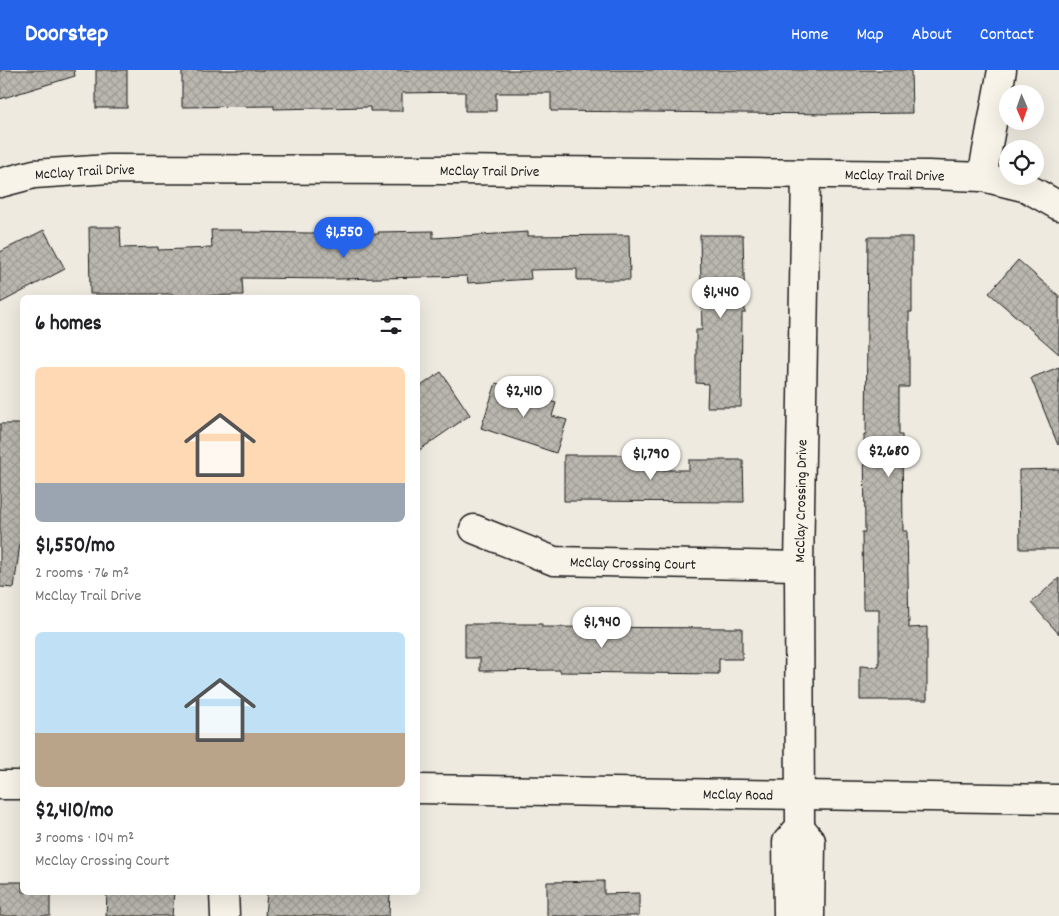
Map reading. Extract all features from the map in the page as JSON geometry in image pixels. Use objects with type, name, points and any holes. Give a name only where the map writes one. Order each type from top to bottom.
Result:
[{"type":"street","points":[[982,177],[1002,70]]},
{"type":"street","name":"McClay Trail Drive","points":[[0,183],[34,174],[109,169],[456,170],[982,177],[1027,188],[1059,206]]},
{"type":"street","name":"McClay Crossing Drive","points":[[806,175],[799,566],[800,828],[811,840],[810,916]]},
{"type":"street","name":"McClay Crossing Court","points":[[474,529],[554,561],[799,566]]},
{"type":"street","points":[[0,785],[20,785]]},
{"type":"street","name":"McClay Road","points":[[420,790],[1059,799]]},
{"type":"street","points":[[788,916],[787,842],[800,828]]},
{"type":"street","points":[[224,895],[225,916]]},
{"type":"building","points":[[0,70],[74,70],[75,76],[0,99]]},
{"type":"building","points":[[96,70],[127,70],[127,108],[96,108]]},
{"type":"building","points":[[182,70],[911,70],[912,113],[551,111],[551,93],[496,93],[496,111],[465,111],[465,92],[402,93],[402,111],[370,111],[370,107],[274,109],[274,106],[182,107]]},
{"type":"building","points":[[89,227],[120,227],[121,248],[158,247],[158,250],[212,248],[211,230],[379,234],[378,232],[433,231],[433,238],[528,232],[528,236],[629,235],[630,280],[577,280],[577,269],[530,270],[531,279],[468,283],[467,276],[338,279],[242,278],[243,295],[90,294]]},
{"type":"building","points":[[44,230],[65,269],[0,303],[0,252]]},
{"type":"building","points":[[700,235],[743,235],[745,313],[742,313],[741,407],[707,407],[708,384],[696,383],[696,330],[702,330]]},
{"type":"building","points":[[868,237],[912,237],[909,387],[899,387],[899,435],[902,435],[903,531],[907,531],[909,628],[927,627],[927,700],[860,700],[860,666],[879,667],[879,609],[863,609],[862,532],[865,532],[864,435],[866,435]]},
{"type":"building","points":[[1018,260],[1059,296],[1059,354],[989,293]]},
{"type":"building","points":[[1059,367],[1059,444],[1058,445],[1031,378]]},
{"type":"building","points":[[441,372],[470,415],[420,450],[420,387]]},
{"type":"building","points":[[496,383],[556,403],[552,416],[567,420],[556,453],[481,428]]},
{"type":"building","points":[[0,424],[20,424],[20,544],[14,588],[0,587]]},
{"type":"building","points":[[564,455],[641,455],[641,470],[689,470],[689,460],[743,460],[744,502],[564,501]]},
{"type":"building","points":[[1059,469],[1059,549],[1020,549],[1019,470]]},
{"type":"building","points":[[1059,578],[1059,634],[1031,603]]},
{"type":"building","points":[[465,624],[542,624],[542,627],[742,628],[742,659],[719,659],[719,674],[560,672],[560,670],[480,671],[480,658],[465,658]]},
{"type":"building","points":[[604,881],[604,894],[639,893],[639,916],[547,916],[547,882]]},
{"type":"building","points":[[0,882],[20,882],[20,895],[50,895],[50,916],[0,916]]},
{"type":"building","points":[[107,895],[174,895],[172,916],[106,916]]},
{"type":"building","points":[[267,895],[390,895],[389,916],[265,916]]}]
